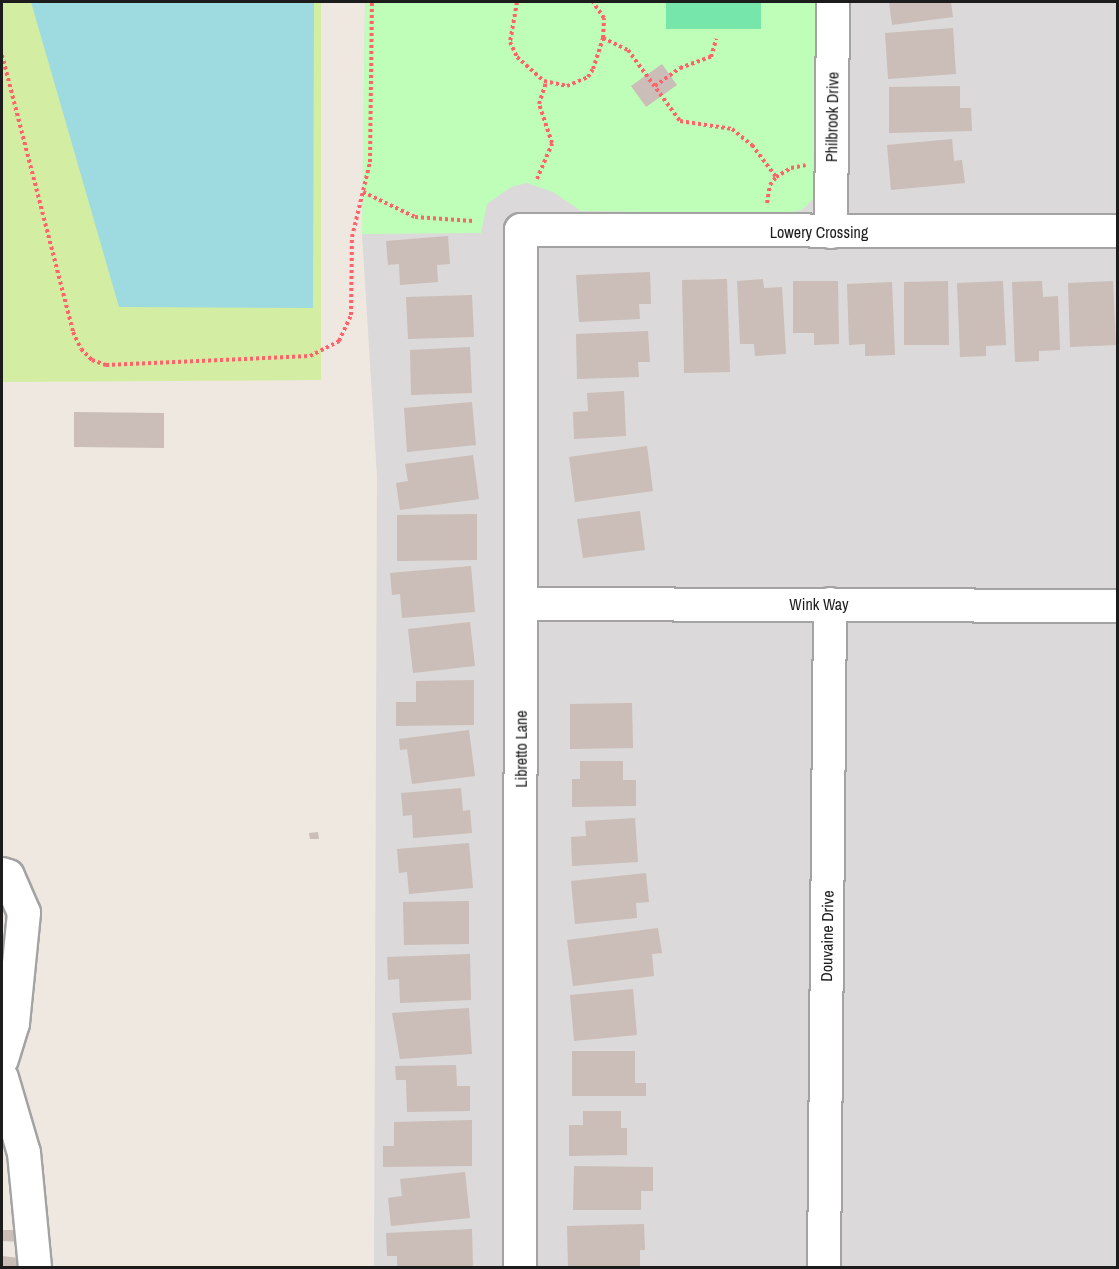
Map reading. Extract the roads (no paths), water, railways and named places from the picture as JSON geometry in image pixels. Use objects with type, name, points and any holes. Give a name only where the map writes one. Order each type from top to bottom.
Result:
[{"type":"street","name":"Philbrook Drive","points":[[831,232],[833,2]]},
{"type":"street","name":"Lowery Crossing","points":[[521,230],[1118,231]]},
{"type":"street","name":"Libretto Lane","points":[[520,1268],[521,230]]},
{"type":"street","name":"Wink Way","points":[[521,604],[1118,606]]},
{"type":"street","name":"Douvaine Drive","points":[[824,1268],[830,604]]},
{"type":"street","points":[[2,874],[8,876],[24,913],[13,1023],[2,1059]]},
{"type":"street","points":[[2,1078],[24,1153],[34,1268]]},
{"type":"water","points":[[31,2],[314,2],[313,308],[119,307]]}]
